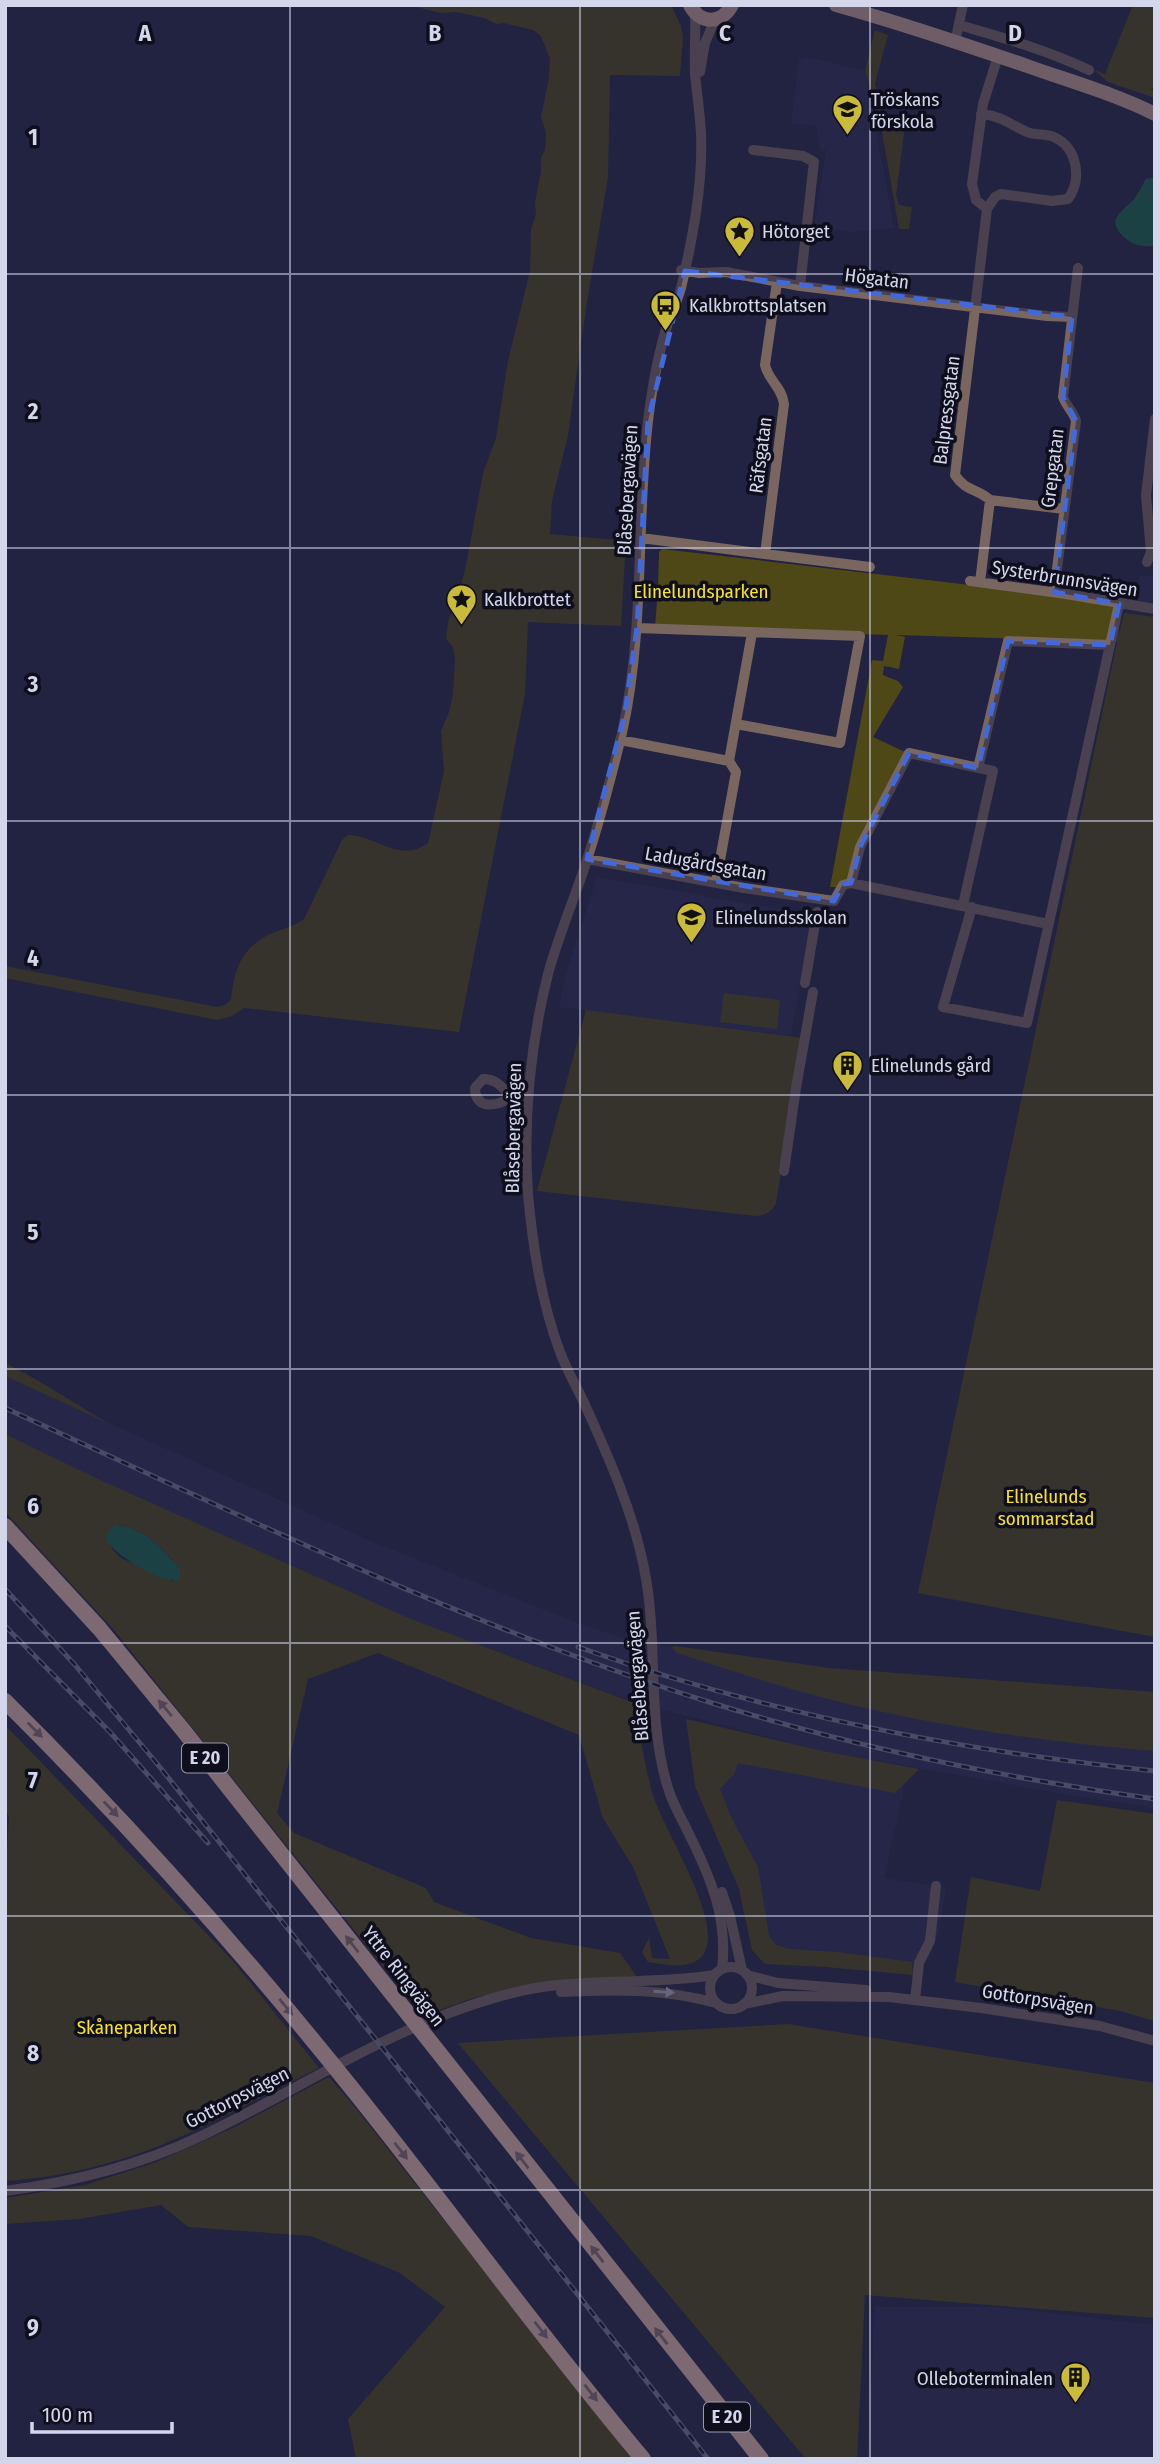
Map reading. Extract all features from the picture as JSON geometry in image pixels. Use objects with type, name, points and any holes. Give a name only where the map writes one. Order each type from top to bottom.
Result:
[{"type":"highway","name":"Yttre Ringvägen","points":[[5,1526],[99,1628],[183,1730],[761,2459]]},
{"type":"highway","points":[[5,1701],[106,1803],[177,1880],[314,2041],[643,2459]]},
{"type":"main road","points":[[692,9],[702,19],[715,20],[724,16],[732,7],[747,5]]},
{"type":"main road","points":[[836,5],[998,56],[1130,102],[1155,114]]},
{"type":"street","points":[[955,42],[963,5]]},
{"type":"street","name":"Blåsebergavägen","points":[[692,9],[701,137],[699,186],[677,302],[668,324],[655,376],[648,421],[637,628],[620,740],[587,859],[548,974],[531,1061],[527,1098],[528,1191],[542,1295],[561,1354],[613,1468],[644,1565],[660,1753],[668,1788],[716,1892],[724,1939],[718,1972]]},
{"type":"street","name":"Blåsebergavägen","points":[[698,92],[705,43],[715,20]]},
{"type":"street","points":[[959,25],[1065,58],[1089,70]]},
{"type":"street","points":[[987,209],[976,200],[972,191],[981,114],[998,56]]},
{"type":"street","points":[[975,307],[987,209],[995,197],[1001,194],[1063,201],[1070,197],[1072,192],[1076,165],[1074,157],[1056,138],[1030,134],[1003,118],[981,114]]},
{"type":"street","points":[[753,150],[803,156],[814,162],[800,286]]},
{"type":"street","name":"Grepgatan","points":[[1054,593],[1076,421],[1063,397],[1078,268]]},
{"type":"street","name":"Högatan","points":[[681,270],[699,273],[726,272],[800,286],[1072,317]]},
{"type":"street","name":"Räfsgatan","points":[[765,554],[784,404],[783,393],[767,373],[765,365],[777,282]]},
{"type":"street","name":"Balpressgatan","points":[[975,307],[955,475],[962,486],[985,495],[990,500]]},
{"type":"street","points":[[1147,562],[1151,552],[1146,495],[1155,419]]},
{"type":"street","points":[[990,500],[1064,509]]},
{"type":"street","name":"Systerbrunnsvägen","points":[[990,500],[975,582],[1155,610]]},
{"type":"street","points":[[641,538],[870,567]]},
{"type":"street","points":[[1048,924],[968,906],[851,883],[860,847],[909,753],[993,771],[968,906],[943,1007],[1027,1023],[1119,604]]},
{"type":"street","points":[[637,628],[859,636],[840,743],[736,724]]},
{"type":"street","points":[[716,882],[736,772],[729,761],[752,633]]},
{"type":"street","points":[[978,768],[1007,641],[1110,645]]},
{"type":"street","points":[[620,740],[729,761]]},
{"type":"street","name":"Ladugårdsgatan","points":[[587,859],[834,901],[843,885],[851,883]]},
{"type":"street","points":[[805,983],[817,912]]},
{"type":"street","points":[[784,1171],[813,992]]},
{"type":"street","points":[[511,1097],[527,1098]]},
{"type":"street","name":"Blåsebergavägen","points":[[691,1838],[710,1864],[726,1904],[745,1973]]},
{"type":"street","points":[[915,2000],[919,1963],[930,1941],[936,1886]]},
{"type":"street","name":"Gottorpsvägen","points":[[5,2191],[81,2178],[157,2155],[199,2137],[402,2033],[512,1992],[549,1986],[693,1979],[735,1967],[745,1973],[778,1983],[870,1990],[889,1997]]},
{"type":"street","points":[[716,2003],[710,1990],[718,1972]]},
{"type":"street","points":[[744,2004],[752,1990],[745,1973]]},
{"type":"street","name":"Gottorpsvägen","points":[[475,2004],[571,1991],[680,1994],[730,2009],[783,1996],[889,1997],[1100,2026],[1155,2041]]},
{"type":"highlighted area","points":[[685,271],[1072,317],[1063,397],[1076,421],[1054,592],[1119,604],[1110,645],[1008,641],[978,768],[909,753],[860,847],[851,883],[843,884],[834,901],[587,859],[625,713],[637,628],[648,421]]},
{"type":"shaded area","name":"Tröskans förskola","points":[[807,57],[865,71],[894,228],[853,232],[814,227],[826,150],[820,149],[816,126],[791,123],[799,60]]},
{"type":"shaded area","points":[[1155,177],[1155,246],[1138,245],[1118,231],[1116,220],[1135,198],[1146,179]]},
{"type":"shaded area","points":[[1140,575],[1155,576],[1155,605],[1134,602]]},
{"type":"shaded area","name":"Elinelundsskolan","points":[[597,877],[813,915],[791,1036],[559,1007],[566,974]]},
{"type":"shaded area","points":[[5,1376],[368,1540],[585,1626],[627,1639],[671,1647],[677,1653],[825,1698],[882,1711],[1027,1737],[1155,1751],[1155,1808],[823,1751],[634,1702],[411,1619],[98,1479],[5,1434]]},
{"type":"shaded area","points":[[116,1525],[137,1531],[152,1540],[180,1568],[180,1580],[162,1578],[119,1554],[106,1540],[108,1531]]},
{"type":"shaded area","points":[[713,1739],[903,1780],[903,1793],[884,1878],[946,1888],[938,1936],[923,1967],[793,1956],[773,1949],[721,1819]]},
{"type":"shaded area","points":[[875,2307],[996,2307],[1155,2325],[1155,2459],[867,2459]]},
{"type":"green space","points":[[408,5],[671,5],[683,37],[680,76],[610,75],[608,177],[568,435],[552,501],[550,534],[626,541],[621,626],[528,622],[525,694],[459,1032],[244,1008],[232,1016],[217,1020],[5,978],[5,966],[217,1007],[225,1005],[231,1000],[240,962],[251,947],[268,935],[304,919],[342,840],[348,835],[407,851],[428,843],[444,771],[441,731],[453,694],[455,658],[453,647],[446,639],[448,622],[466,566],[483,473],[496,438],[508,361],[530,271],[531,229],[536,215],[535,202],[541,158],[545,150],[546,133],[541,117],[550,59],[541,36],[533,30],[504,23],[497,24],[457,12],[441,13]]},
{"type":"green space","points":[[1133,5],[1155,5],[1155,83],[1151,90],[1155,92],[1155,98],[1108,82],[1094,70],[1105,74]]},
{"type":"green space","points":[[875,30],[888,35],[875,83],[882,115],[906,119],[896,195],[899,205],[912,207],[909,229],[899,229],[879,115],[865,71]]},
{"type":"green space","name":"Elinelunds sommarstad","points":[[662,549],[1109,601],[1119,604],[1119,634],[1124,613],[1155,617],[1155,1637],[918,1593],[1117,642],[896,635],[905,637],[899,669],[884,666],[883,675],[898,681],[903,687],[873,737],[905,752],[873,815],[848,887],[830,887],[872,660],[883,661],[888,635],[655,627],[659,552]]},
{"type":"green space","points":[[724,993],[780,1000],[777,1029],[720,1022]]},
{"type":"green space","points":[[586,1010],[803,1038],[776,1203],[770,1211],[756,1216],[537,1191]]},
{"type":"green space","points":[[5,1363],[45,1385],[110,1424],[5,1376]]},
{"type":"green space","points":[[5,1434],[98,1479],[411,1619],[634,1703],[652,1792],[700,1899],[708,1940],[703,1955],[692,1963],[669,1965],[648,1962],[642,1952],[649,1938],[652,1958],[670,1959],[633,1867],[603,1818],[579,1735],[378,1653],[308,1679],[277,1813],[294,1833],[426,1888],[434,1902],[531,1938],[620,1953],[637,1977],[519,1987],[473,1998],[423,2016],[114,1630],[5,1512]],"holes":[[[117,1525],[128,1527],[152,1540],[180,1568],[173,1581],[121,1558],[112,1549],[108,1531]]]},
{"type":"green space","points":[[671,1647],[829,1668],[1155,1692],[1155,1751],[988,1732],[906,1717],[787,1688],[677,1653]]},
{"type":"green space","points":[[686,1719],[823,1751],[919,1769],[895,1793],[738,1763],[734,1774],[720,1789],[732,1819],[758,1867],[769,1936],[776,1945],[789,1949],[838,1952],[912,1962],[913,1975],[765,1964],[752,1950],[739,1889],[695,1786]]},
{"type":"green space","name":"Skåneparken","points":[[5,1725],[233,1961],[319,2068],[154,2148],[69,2173],[5,2181],[5,1883],[9,1817],[5,1809]]},
{"type":"green space","points":[[1057,1800],[1155,1814],[1155,2021],[1120,2011],[955,1982],[971,1877],[1040,1891]]},
{"type":"green space","points":[[788,2024],[1155,2083],[1155,2318],[865,2295],[857,2459],[806,2459],[458,2043]]},
{"type":"green space","points":[[330,2078],[358,2111],[632,2459],[356,2459],[348,2419],[445,2307],[400,2273],[311,2236],[188,2227],[161,2205],[79,2219],[5,2224],[5,2198],[85,2185],[154,2163],[233,2128]]},
{"type":"railway","points":[[5,1408],[354,1567],[531,1640],[621,1673],[712,1703],[876,1748],[987,1771],[1155,1799]]},
{"type":"railway","points":[[5,1589],[75,1665],[159,1766],[708,2459]]},
{"type":"railway","points":[[5,1626],[110,1732],[208,1843]]},
{"type":"railway","points":[[578,1647],[719,1691],[863,1726],[1008,1752],[1155,1771]]},
{"type":"place","name":"Tröskans förskola","points":[[848,137]]},
{"type":"place","name":"Hötorget","points":[[739,258]]},
{"type":"place","name":"Kalkbrottsplatsen","points":[[666,332]]},
{"type":"place","name":"Kalkbrottet","points":[[461,626]]},
{"type":"place","name":"Elinelundsskolan","points":[[692,944]]},
{"type":"place","name":"Elinelunds gård","points":[[848,1092]]},
{"type":"place","name":"Olleboterminalen","points":[[1076,2405]]},
{"type":"park label","name":"Elinelundsparken","points":[[701,591]]}]
